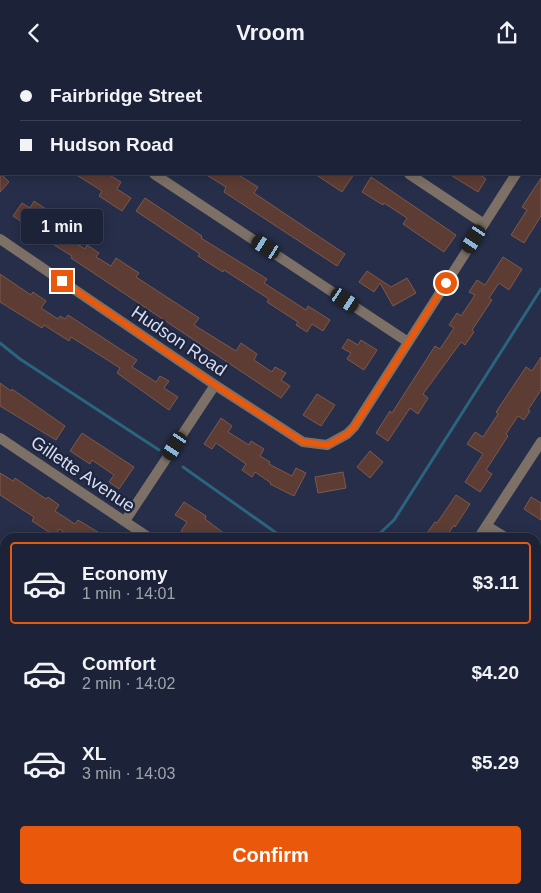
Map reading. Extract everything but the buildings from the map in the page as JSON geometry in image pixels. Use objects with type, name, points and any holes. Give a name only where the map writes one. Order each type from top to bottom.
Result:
[{"type":"street","points":[[156,175],[408,342],[515,175]]},
{"type":"street","points":[[410,175],[484,224]]},
{"type":"street","name":"Hudson Road","points":[[0,239],[215,385],[303,442],[328,445],[347,434],[354,427],[408,342]]},
{"type":"street","points":[[125,521],[215,385]]},
{"type":"street","name":"Gillette Avenue","points":[[0,438],[142,533]]},
{"type":"street","points":[[482,533],[541,442]]},
{"type":"street","points":[[487,526],[498,533]]},
{"type":"waterway","points":[[380,533],[394,520],[541,289]]},
{"type":"waterway","points":[[0,343],[20,359],[159,450]]},
{"type":"waterway","points":[[183,467],[276,533]]},
{"type":"route","points":[[62,281],[303,442],[328,445],[347,434],[354,427],[446,283]]}]
